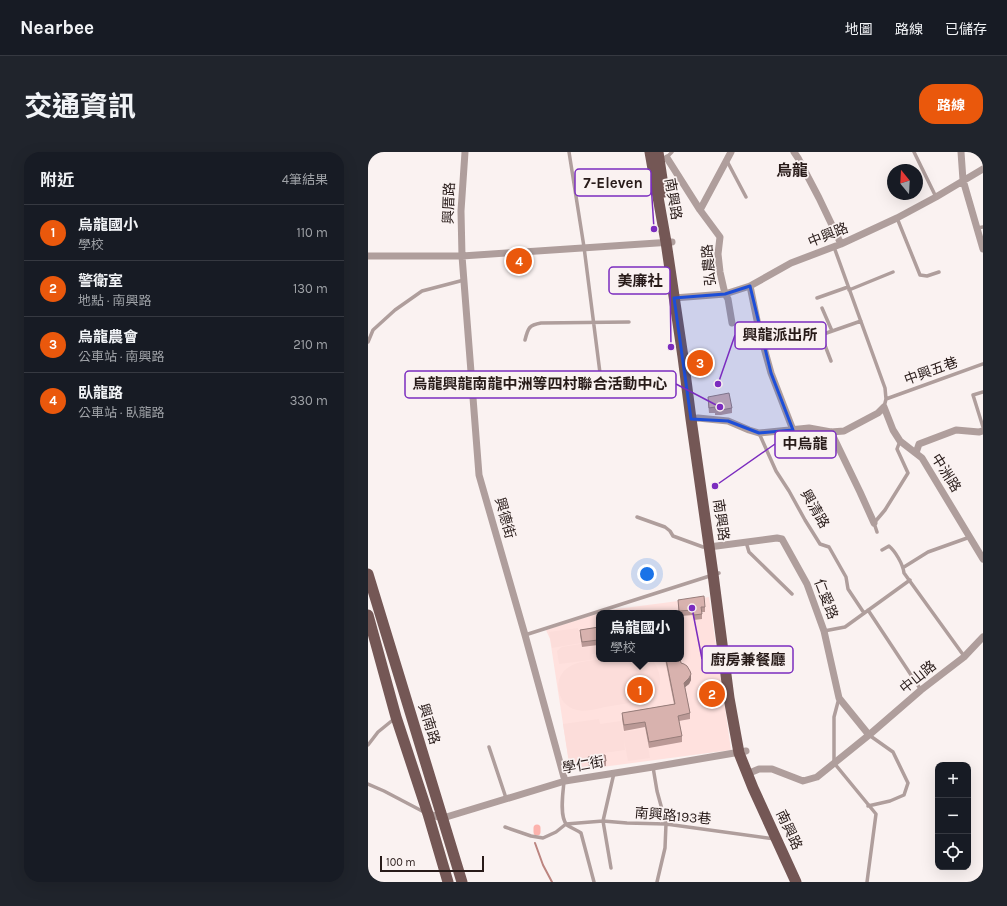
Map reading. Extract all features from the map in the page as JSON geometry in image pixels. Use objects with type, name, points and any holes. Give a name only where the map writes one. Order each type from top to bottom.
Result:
[{"type":"main road","name":"南興路","points":[[657,156],[712,546],[736,697],[742,752],[777,840],[796,882]]},
{"type":"main road","name":"興南路","points":[[368,574],[462,882]]},
{"type":"main road","name":"興南路","points":[[368,615],[396,717],[428,814],[448,882]]},
{"type":"main road","name":"南興路","points":[[750,773],[804,882]]},
{"type":"street","name":"興厝路","points":[[462,256],[461,211],[465,152]]},
{"type":"street","points":[[700,210],[731,152]]},
{"type":"street","points":[[794,152],[819,198],[841,244]]},
{"type":"street","points":[[961,152],[964,180],[980,228],[983,249]]},
{"type":"street","name":"弘農路","points":[[657,156],[720,237],[718,254],[720,272],[725,294],[728,299],[732,323]]},
{"type":"street","name":"中興路","points":[[677,297],[725,294],[750,286],[790,263],[834,247],[897,218],[983,169]]},
{"type":"street","points":[[368,256],[462,256],[669,242]]},
{"type":"street","name":"興德街","points":[[462,256],[478,475],[525,635],[564,781]]},
{"type":"street","points":[[750,286],[759,330],[771,373],[793,430]]},
{"type":"street","points":[[694,418],[728,421],[759,433],[809,428],[831,432],[844,431],[878,413],[884,407]]},
{"type":"street","name":"中洲路","points":[[884,407],[893,430],[900,441],[922,458],[983,559]]},
{"type":"street","points":[[916,453],[919,444],[956,430],[983,431]]},
{"type":"street","points":[[831,432],[874,523]]},
{"type":"street","name":"仁愛路","points":[[712,546],[777,538],[782,539],[807,584],[824,631],[839,698],[869,735]]},
{"type":"street","name":"中山路","points":[[750,773],[759,769],[772,769],[803,781],[817,777],[921,690],[964,657],[983,637]]},
{"type":"street","name":"學仁街","points":[[443,818],[564,781],[742,752]]},
{"type":"street","points":[[428,814],[443,818]]},
{"type":"lane","points":[[569,152],[584,247],[600,373]]},
{"type":"lane","points":[[657,156],[672,152]]},
{"type":"lane","points":[[914,152],[936,197]]},
{"type":"lane","points":[[727,161],[746,198]]},
{"type":"lane","points":[[576,194],[621,188]]},
{"type":"lane","points":[[897,218],[920,275],[927,276],[939,272]]},
{"type":"lane","name":"中興五巷","points":[[834,247],[885,388],[886,399],[884,407]]},
{"type":"lane","points":[[817,298],[848,289],[893,272]]},
{"type":"lane","points":[[368,342],[373,330],[396,310],[422,291],[464,280]]},
{"type":"lane","points":[[822,308],[832,331]]},
{"type":"lane","points":[[786,333],[795,344],[861,321]]},
{"type":"lane","points":[[525,340],[528,330],[533,324],[541,322],[629,322]]},
{"type":"lane","points":[[821,335],[831,361]]},
{"type":"lane","name":"中興五巷","points":[[886,399],[983,364]]},
{"type":"lane","points":[[983,392],[973,396],[983,427]]},
{"type":"lane","name":"興清路","points":[[759,433],[776,471],[820,544],[829,547],[846,577],[848,589],[864,613]]},
{"type":"lane","points":[[877,532],[874,523],[885,510],[908,473],[897,448],[900,441]]},
{"type":"lane","points":[[637,517],[664,527],[670,531],[673,536],[703,547],[712,546]]},
{"type":"lane","points":[[904,567],[928,552],[970,537]]},
{"type":"lane","points":[[746,542],[749,552],[792,594]]},
{"type":"lane","points":[[882,550],[889,546],[892,548],[904,567],[904,572],[964,657]]},
{"type":"lane","points":[[602,610],[716,573]]},
{"type":"lane","points":[[824,631],[845,626],[910,580]]},
{"type":"lane","points":[[868,610],[921,690]]},
{"type":"lane","points":[[525,635],[596,612]]},
{"type":"lane","points":[[839,698],[834,718],[834,763],[876,814],[867,882]]},
{"type":"lane","points":[[368,745],[378,732],[396,717]]},
{"type":"lane","points":[[868,806],[890,801],[904,794],[908,783],[893,752],[869,735]]},
{"type":"lane","points":[[489,747],[506,798]]},
{"type":"lane","points":[[653,767],[657,791],[666,824],[665,848],[657,882]]},
{"type":"lane","points":[[611,868],[603,821],[614,773]]},
{"type":"lane","points":[[564,781],[562,813],[566,824],[581,833],[594,882]]},
{"type":"lane","points":[[368,784],[428,814]]},
{"type":"lane","name":"南興路193巷","points":[[566,824],[603,821],[666,824],[777,840]]},
{"type":"lane","points":[[505,827],[531,836],[543,838],[556,832],[566,824]]},
{"type":"highlighted area","points":[[750,286],[771,373],[793,430],[759,433],[728,421],[691,419],[674,298],[725,294]]},
{"type":"shaded area","points":[[709,597],[731,750],[587,769],[569,763],[550,639],[546,630],[596,614],[596,662],[684,662],[684,610],[609,610]]},
{"type":"shaded area","points":[[578,628],[581,643],[552,648],[549,632]]},
{"type":"shaded area","points":[[581,644],[582,648],[596,646],[596,653],[592,654],[591,660],[559,664],[557,651],[562,647]]},
{"type":"shaded area","points":[[596,660],[596,662],[654,662],[660,676],[659,687],[653,697],[647,700],[584,711],[577,710],[570,707],[561,698],[558,684],[563,672],[569,667]]},
{"type":"shaded area","points":[[599,719],[600,724],[621,721],[623,732],[645,729],[650,758],[628,761],[624,740],[625,750],[604,753],[606,766],[587,769],[569,762],[563,724]]},
{"type":"building","points":[[729,393],[732,408],[721,410],[715,409],[715,407],[709,408],[708,397]]},
{"type":"building","points":[[704,596],[705,607],[701,607],[702,614],[694,615],[693,610],[679,610],[678,600]]},
{"type":"building","points":[[596,627],[596,640],[582,642],[580,630]]},
{"type":"building","points":[[667,662],[681,662],[687,666],[691,674],[684,683],[690,713],[678,716],[682,736],[649,742],[645,722],[624,725],[622,713],[675,704]]},
{"type":"building","points":[[714,684],[716,691],[710,693],[708,686]]},
{"type":"building","points":[[605,755],[606,761],[589,763],[588,757]]},
{"type":"waterway","points":[[535,843],[543,865],[552,882]]},
{"type":"place","name":"7-Eleven","points":[[654,229]]},
{"type":"place","name":"臥龍路","points":[[519,261]]},
{"type":"place","name":"美廉社","points":[[671,347]]},
{"type":"place","name":"烏龍農會","points":[[700,363]]},
{"type":"place","name":"興龍派出所","points":[[718,384]]},
{"type":"place","name":"烏龍興龍南龍中洲等四村聯合活動中心","points":[[720,407]]},
{"type":"place","name":"中烏龍","points":[[715,486]]},
{"type":"place","name":"廚房兼餐廳","points":[[692,608]]},
{"type":"place","name":"烏龍國小","points":[[640,690]]},
{"type":"place","name":"警衛室","points":[[712,694]]},
{"type":"district","name":"烏龍","points":[[792,170]]}]
